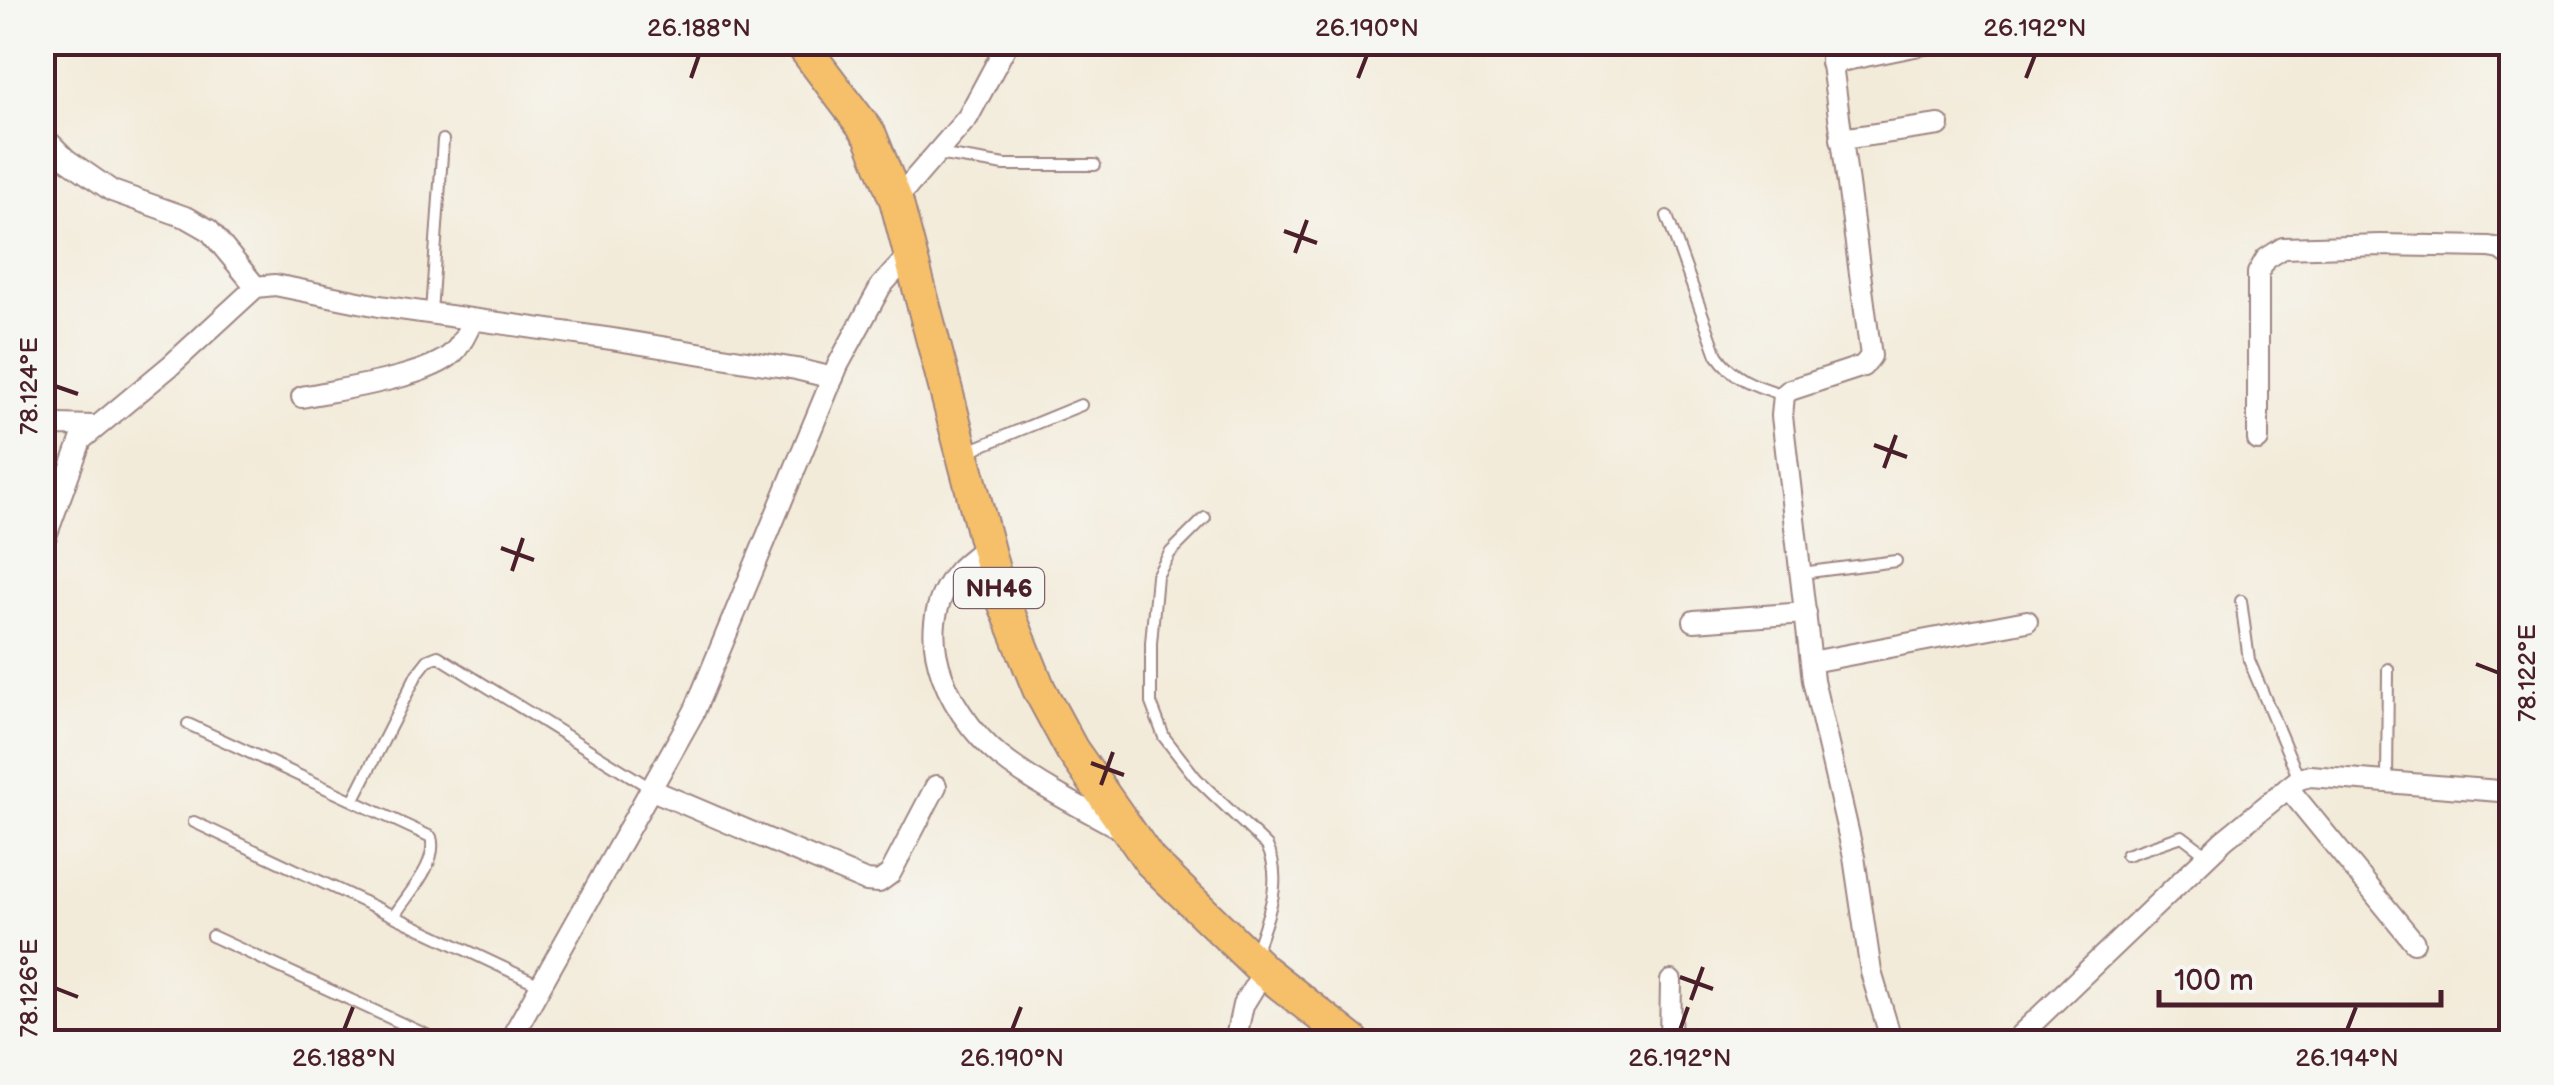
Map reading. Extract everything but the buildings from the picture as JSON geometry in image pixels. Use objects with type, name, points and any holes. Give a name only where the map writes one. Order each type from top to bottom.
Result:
[{"type":"highway","name":"NH46","points":[[800,42],[870,135],[896,200],[997,585],[1038,689],[1072,750],[1130,835],[1172,884],[1258,966],[1354,1042]]},
{"type":"street","points":[[896,200],[968,117],[1008,42]]},
{"type":"street","points":[[1892,1042],[1871,972],[1854,857],[1811,662],[1782,416],[1784,396],[1790,390],[1863,366],[1871,356],[1830,53],[1934,42]]},
{"type":"street","points":[[1841,139],[1939,124]]},
{"type":"street","points":[[42,135],[66,160],[112,191],[188,218],[209,230],[256,287]]},
{"type":"street","points":[[2258,440],[2258,273],[2266,259],[2284,248],[2380,244],[2490,247],[2502,249],[2512,257]]},
{"type":"street","points":[[509,1042],[694,712],[833,378],[881,286],[910,254]]},
{"type":"street","points":[[42,546],[81,440],[256,287],[275,286],[431,314],[796,368],[833,378]]},
{"type":"street","points":[[302,397],[422,370],[443,361],[456,350],[473,320]]},
{"type":"street","points":[[42,428],[94,426]]},
{"type":"street","points":[[987,546],[958,571],[940,606],[935,652],[947,691],[967,724],[1008,763],[1130,835]]},
{"type":"street","points":[[1694,621],[1806,613]]},
{"type":"street","points":[[1811,662],[2027,621]]},
{"type":"street","points":[[2013,1042],[2208,855],[2293,783],[2310,776],[2512,792]]},
{"type":"street","points":[[2293,783],[2414,942]]},
{"type":"street","points":[[652,790],[866,881],[879,882],[890,874],[936,786]]},
{"type":"street","points":[[1236,1042],[1243,1005],[1258,966]]},
{"type":"street","points":[[1670,981],[1670,1042]]},
{"type":"lane","points":[[431,314],[443,140]]},
{"type":"lane","points":[[937,154],[1005,165],[1095,165]]},
{"type":"lane","points":[[1667,216],[1717,354],[1728,371],[1745,382],[1784,396]]},
{"type":"lane","points":[[963,454],[1081,405]]},
{"type":"lane","points":[[1205,518],[1170,553],[1157,576],[1150,643],[1152,703],[1164,738],[1196,778],[1267,846],[1274,860],[1276,890],[1258,966]]},
{"type":"lane","points":[[1801,573],[1896,561]]},
{"type":"lane","points":[[2241,601],[2248,660],[2293,783]]},
{"type":"lane","points":[[354,800],[418,674],[428,660],[438,656],[652,790]]},
{"type":"lane","points":[[2387,783],[2388,669]]},
{"type":"lane","points":[[188,724],[431,837],[434,846],[430,860],[394,916]]},
{"type":"lane","points":[[194,822],[541,986]]},
{"type":"lane","points":[[2126,855],[2182,836],[2208,855]]},
{"type":"lane","points":[[212,936],[442,1042]]}]
